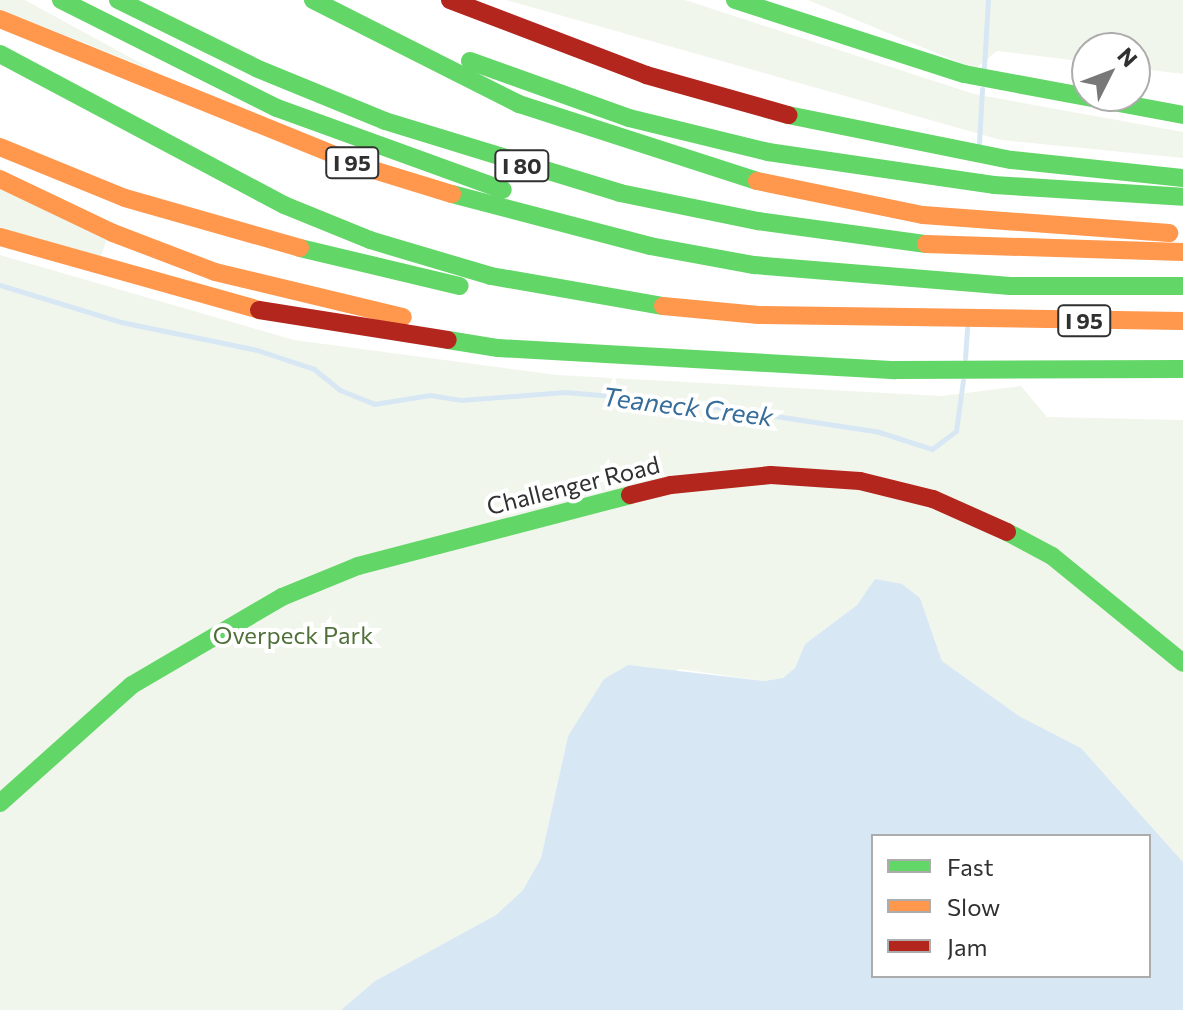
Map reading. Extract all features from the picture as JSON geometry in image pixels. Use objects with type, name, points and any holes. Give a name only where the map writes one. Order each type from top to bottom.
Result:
[{"type":"main road","name":"I 80","points":[[61,0],[190,68],[309,121],[477,181],[625,222],[720,260]]},
{"type":"main road","name":"I 80","points":[[118,0],[321,95],[530,169],[725,215],[952,246],[1183,252]]},
{"type":"main road","points":[[313,0],[486,89],[622,143],[782,190],[954,218],[1183,234]]},
{"type":"main road","points":[[335,0],[494,71],[629,118],[768,152],[956,181],[1183,197]]},
{"type":"main road","points":[[450,0],[545,39],[714,96],[958,151],[1183,178]]},
{"type":"main road","points":[[743,2],[964,74],[1183,115]]},
{"type":"main road","name":"I 95","points":[[0,19],[196,103],[403,180],[563,226],[720,260],[950,283],[1183,286]]},
{"type":"main road","name":"I 95","points":[[0,54],[243,186],[327,224],[458,267],[622,302],[759,315],[945,321],[1183,321]]},
{"type":"main road","points":[[0,147],[136,202],[295,250],[518,296],[622,302]]},
{"type":"main road","points":[[0,179],[145,247],[251,283],[452,326],[674,358]]},
{"type":"main road","points":[[0,237],[171,289],[315,322],[548,354],[982,371],[1183,369]]},
{"type":"main road","name":"Challenger Road","points":[[0,803],[132,685],[282,597],[358,566],[441,542],[671,485],[724,478],[771,475],[860,481],[933,499],[977,516],[1076,573],[1183,663]]},
{"type":"green space","points":[[0,0],[25,0],[155,71],[0,9]]},
{"type":"green space","points":[[506,0],[685,0],[974,94],[1183,132],[1183,158],[1001,140]]},
{"type":"green space","points":[[808,0],[1183,0],[1183,74],[1151,70],[1151,32],[1071,32],[1071,60],[997,51],[975,69]]},
{"type":"green space","points":[[0,189],[107,239],[99,262],[0,229]]},
{"type":"green space","name":"Overpeck Park","points":[[0,255],[294,340],[557,375],[941,396],[1021,386],[1047,417],[1183,420],[1183,862],[1081,748],[1019,716],[942,661],[920,598],[876,579],[857,605],[805,644],[795,668],[783,678],[764,681],[679,669],[568,736],[541,858],[523,890],[496,915],[375,981],[341,1010],[0,1010]]},
{"type":"water","points":[[875,579],[902,584],[920,598],[942,661],[1019,716],[1081,748],[1183,862],[1183,1010],[341,1010],[375,981],[496,915],[523,890],[541,858],[568,736],[604,679],[628,665],[764,681],[783,678],[795,668],[805,644],[857,605]]},
{"type":"waterway","name":"Teaneck Creek","points":[[984,67],[988,0]]},
{"type":"waterway","name":"Teaneck Creek","points":[[979,143],[982,89]]},
{"type":"waterway","name":"Teaneck Creek","points":[[0,285],[121,322],[257,350],[314,369],[340,390],[374,404],[430,395],[461,400],[565,392],[684,402],[879,432],[932,449],[956,431],[963,380]]},
{"type":"waterway","name":"Teaneck Creek","points":[[965,358],[967,328]]},
{"type":"traffic: fast","points":[[61,0],[277,108],[503,190]]},
{"type":"traffic: fast","points":[[118,0],[256,68],[385,121],[620,193],[758,221],[926,244]]},
{"type":"traffic: fast","points":[[313,0],[519,104],[757,181]]},
{"type":"traffic: fast","points":[[735,0],[964,74],[1183,115]]},
{"type":"traffic: fast","points":[[0,54],[284,205],[370,240],[491,276],[663,306]]},
{"type":"traffic: fast","points":[[470,61],[629,118],[768,152],[994,185],[1183,197]]},
{"type":"traffic: fast","points":[[788,115],[1012,160],[1183,178]]},
{"type":"traffic: fast","points":[[452,194],[650,246],[754,265],[1010,286],[1183,286]]},
{"type":"traffic: fast","points":[[300,248],[460,286]]},
{"type":"traffic: fast","points":[[448,340],[498,348],[895,370],[1183,369]]},
{"type":"traffic: fast","points":[[0,803],[132,685],[282,597],[358,566],[630,495]]},
{"type":"traffic: fast","points":[[1007,532],[1052,556],[1183,663]]},
{"type":"traffic: slow","points":[[0,19],[367,168],[452,194]]},
{"type":"traffic: slow","points":[[0,147],[125,198],[300,248]]},
{"type":"traffic: slow","points":[[0,179],[113,233],[215,272],[403,317]]},
{"type":"traffic: slow","points":[[757,181],[923,215],[1169,233]]},
{"type":"traffic: slow","points":[[0,237],[259,310]]},
{"type":"traffic: slow","points":[[926,244],[1183,252]]},
{"type":"traffic: slow","points":[[663,306],[759,315],[1183,321]]},
{"type":"traffic: jam","points":[[450,0],[646,75],[788,115]]},
{"type":"traffic: jam","points":[[259,310],[448,340]]},
{"type":"traffic: jam","points":[[630,495],[671,485],[771,475],[860,481],[933,499],[1007,532]]}]
